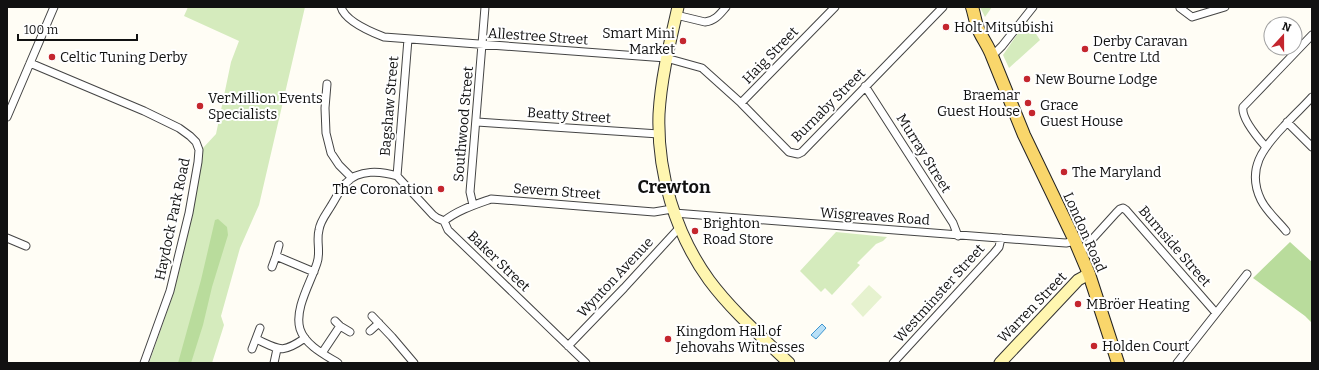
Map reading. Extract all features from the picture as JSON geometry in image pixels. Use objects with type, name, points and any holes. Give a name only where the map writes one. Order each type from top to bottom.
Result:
[{"type":"main road","name":"London Road","points":[[973,10],[981,21],[985,30],[991,53],[1024,135],[1089,274],[1115,362]]},
{"type":"street","points":[[7,118],[54,7]]},
{"type":"street","name":"Allestree Street","points":[[341,7],[345,16],[351,20],[380,35],[396,38],[666,58]]},
{"type":"street","name":"Southwood Street","points":[[473,205],[470,192],[477,122],[485,7]]},
{"type":"street","points":[[726,7],[710,22],[677,11],[666,58],[661,96],[660,134],[664,171],[673,211],[708,279],[735,310],[789,363]]},
{"type":"street","name":"Haig Street","points":[[741,104],[835,7]]},
{"type":"street","name":"Burnaby Street","points":[[666,58],[702,68],[789,152],[798,154],[802,152],[943,7]]},
{"type":"street","points":[[991,53],[1007,41],[1033,7]]},
{"type":"street","points":[[1180,8],[1192,17],[1225,7]]},
{"type":"street","points":[[1265,146],[1245,118],[1242,107],[1312,35]]},
{"type":"street","name":"Bagshaw Street","points":[[397,176],[408,39]]},
{"type":"street","name":"Haydock Park Road","points":[[30,63],[144,111],[179,128],[196,142],[199,150],[198,162],[189,213],[170,292],[144,363]]},
{"type":"street","points":[[327,84],[325,108],[326,133],[331,153],[338,165],[352,178]]},
{"type":"street","name":"Murray Street","points":[[865,86],[953,223],[958,236]]},
{"type":"street","points":[[1286,231],[1261,199],[1255,179],[1257,164],[1265,146],[1312,97]]},
{"type":"street","name":"Beatty Street","points":[[477,122],[660,134]]},
{"type":"street","points":[[1288,122],[1312,147]]},
{"type":"street","points":[[338,363],[313,346],[300,330],[299,317],[301,304],[319,258],[318,236],[320,226],[342,188],[352,178],[370,172],[397,176]]},
{"type":"street","name":"Baker Street","points":[[397,176],[432,215],[444,221],[448,230],[586,363]]},
{"type":"street","name":"Severn Street","points":[[444,221],[454,214],[473,205],[491,199],[654,212],[673,211]]},
{"type":"street","name":"Burnside Street","points":[[1077,247],[1086,246],[1120,209],[1123,208],[1216,313]]},
{"type":"street","name":"Wisgreaves Road","points":[[673,211],[958,236],[1061,243],[1077,247]]},
{"type":"street","name":"Wynton Avenue","points":[[568,346],[680,227]]},
{"type":"street","points":[[7,238],[26,246]]},
{"type":"street","name":"Westminster Street","points":[[893,363],[994,253],[999,247],[1001,238]]},
{"type":"street","points":[[272,267],[279,245]]},
{"type":"street","points":[[276,256],[314,272]]},
{"type":"street","name":"Warren Street","points":[[1000,363],[1078,280],[1089,274]]},
{"type":"street","points":[[1177,363],[1247,274]]},
{"type":"street","points":[[372,316],[414,363]]},
{"type":"street","points":[[370,331],[379,323]]},
{"type":"street","points":[[322,353],[338,324],[350,332]]},
{"type":"street","points":[[252,349],[260,328]]},
{"type":"street","points":[[256,339],[277,349],[284,349],[290,348],[305,338]]},
{"type":"street","points":[[274,363],[277,349]]},
{"type":"green space","points":[[188,7],[305,7],[259,205],[240,248],[221,316],[224,325],[212,363],[149,363],[174,292],[192,218],[203,148],[216,134],[231,62],[239,41],[184,16]]},
{"type":"green space","points":[[980,7],[992,7],[985,17]]},
{"type":"green space","points":[[1027,20],[1040,40],[1009,68],[1003,55]]},
{"type":"green space","points":[[218,219],[227,227],[228,235],[212,287],[203,325],[191,363],[178,363],[201,280],[215,220]]},
{"type":"green space","points":[[836,232],[887,237],[883,241],[876,244],[857,263],[860,265],[832,295],[825,288],[821,292],[800,271]]},
{"type":"green space","points":[[1290,242],[1312,262],[1312,323],[1305,316],[1253,278]]},
{"type":"green space","points":[[869,285],[882,297],[863,317],[851,304]]},
{"type":"water","points":[[822,324],[826,328],[816,339],[811,335]]},
{"type":"place","name":"Holt Mitsubishi","points":[[946,27]]},
{"type":"place","name":"Smart Mini Market","points":[[683,41]]},
{"type":"place","name":"Derby Caravan Centre Ltd","points":[[1085,49]]},
{"type":"place","name":"Celtic Tuning Derby","points":[[52,57]]},
{"type":"place","name":"New Bourne Lodge","points":[[1027,79]]},
{"type":"place","name":"Braemar Guest House","points":[[1028,103]]},
{"type":"place","name":"VerMillion Events Specialists","points":[[200,106]]},
{"type":"place","name":"Grace Guest House","points":[[1032,113]]},
{"type":"place","name":"The Maryland","points":[[1064,172]]},
{"type":"place","name":"The Coronation","points":[[441,189]]},
{"type":"place","name":"Brighton Road Store","points":[[695,231]]},
{"type":"place","name":"MBröer Heating","points":[[1078,304]]},
{"type":"place","name":"Kingdom Hall of Jehovahs Witnesses","points":[[668,339]]},
{"type":"place","name":"Holden Court","points":[[1094,346]]},
{"type":"district","name":"Crewton","points":[[674,187]]}]
